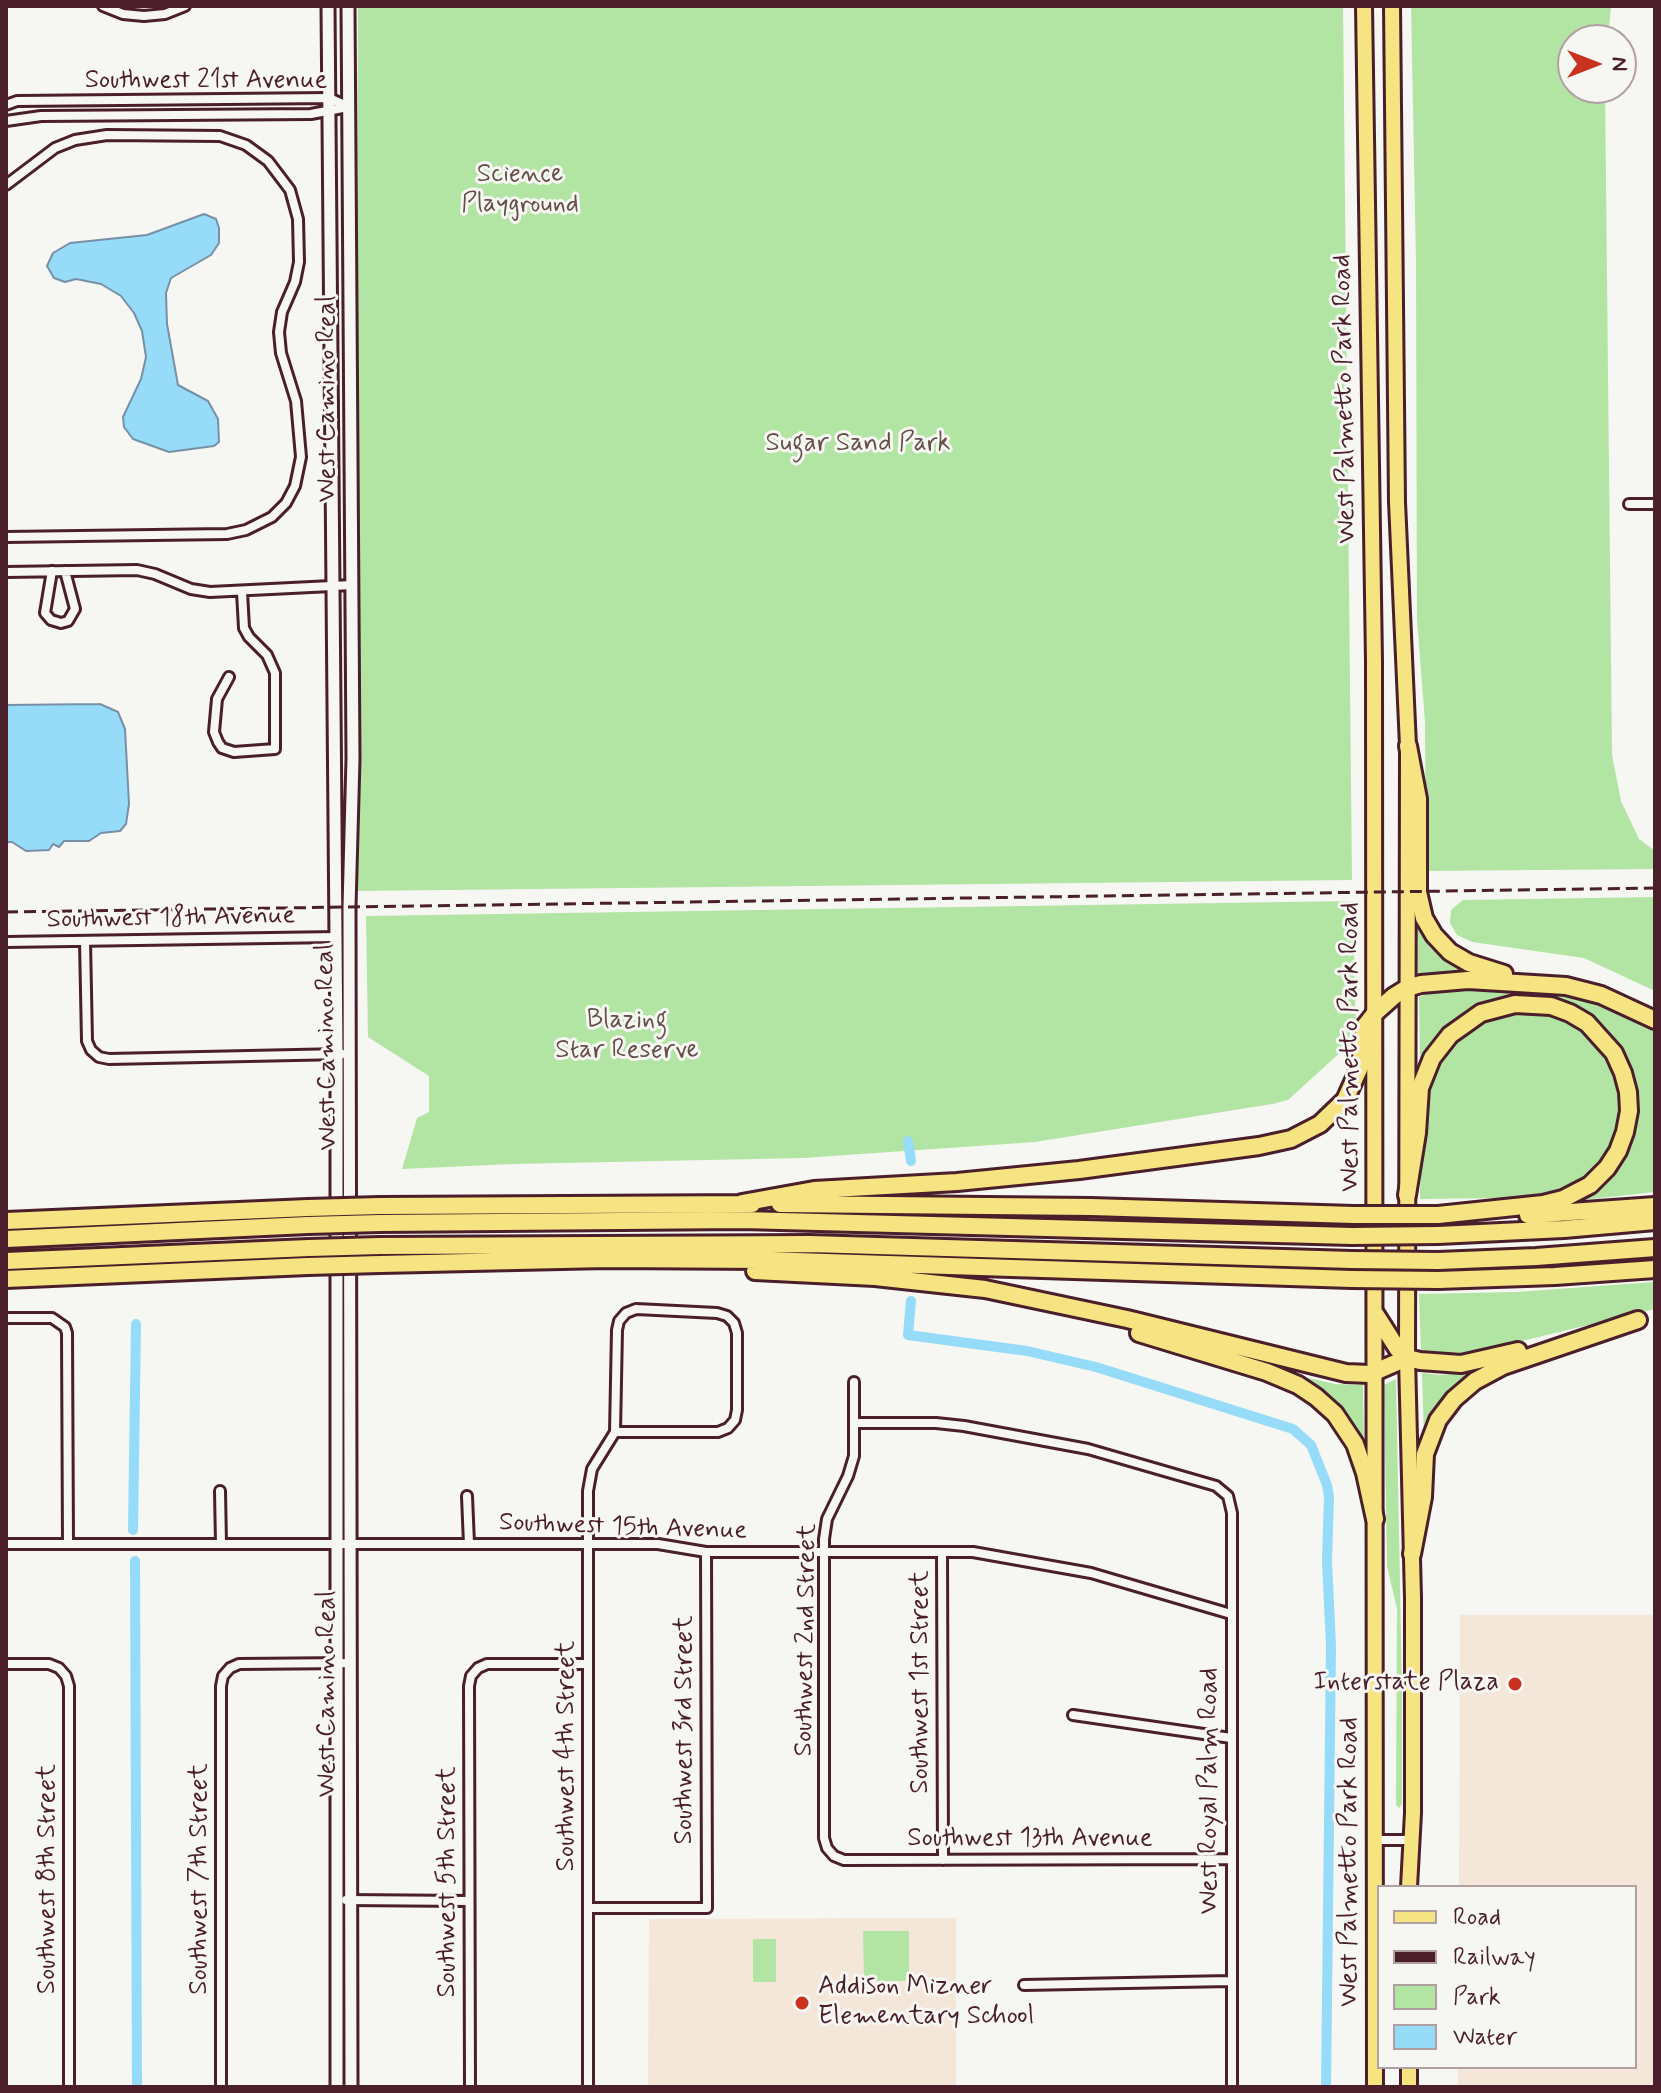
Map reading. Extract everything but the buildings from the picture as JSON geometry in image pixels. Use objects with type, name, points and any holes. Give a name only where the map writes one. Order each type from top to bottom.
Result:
[{"type":"highway","points":[[1408,746],[1418,799],[1418,902],[1428,927],[1450,952],[1469,963],[1592,992],[1655,1020]]},
{"type":"highway","points":[[742,1203],[814,1190],[944,1183],[1079,1170],[1291,1139],[1320,1124],[1340,1107],[1351,1092],[1363,1055],[1365,1026],[1376,1012],[1407,988],[1456,980],[1544,983]]},
{"type":"highway","points":[[1407,1195],[1417,1133],[1420,1088],[1432,1058],[1450,1035],[1481,1013],[1515,1004],[1551,1006],[1587,1023],[1614,1053],[1628,1092],[1625,1132],[1607,1168],[1590,1185],[1563,1199],[1543,1204],[1438,1215]]},
{"type":"highway","points":[[6,1221],[742,1203],[1091,1207],[1475,1217],[1655,1206]]},
{"type":"highway","points":[[1462,1234],[1581,1212]]},
{"type":"highway","points":[[380,1214],[1352,1236],[1462,1234],[1655,1221]]},
{"type":"highway","points":[[6,1239],[308,1216]]},
{"type":"highway","points":[[6,1261],[380,1246],[782,1244],[1352,1260],[1555,1276],[1655,1269]]},
{"type":"highway","points":[[6,1279],[308,1266],[607,1259],[817,1261],[1352,1279],[1655,1248]]},
{"type":"highway","points":[[554,1262],[935,1282],[985,1289],[1083,1310],[1332,1371],[1359,1375],[1376,1372],[1407,1358]]},
{"type":"highway","points":[[1083,1310],[1118,1326],[1267,1372],[1308,1390],[1335,1414],[1355,1444],[1375,1519]]},
{"type":"highway","points":[[1376,1315],[1392,1343],[1407,1358],[1439,1364],[1471,1363],[1655,1316]]},
{"type":"highway","points":[[1412,1554],[1423,1497],[1425,1454],[1433,1430],[1454,1399],[1475,1381],[1503,1366],[1638,1320]]},
{"type":"main road","name":"West Palmetto Park Road","points":[[1364,6],[1376,1012],[1375,2087]]},
{"type":"main road","name":"West Palmetto Park Road","points":[[1392,6],[1397,502],[1408,746],[1407,1358],[1412,1554],[1409,1885]]},
{"type":"main road","points":[[1369,315],[1395,315]]},
{"type":"street","points":[[103,6],[123,14],[144,16],[165,14],[185,6]]},
{"type":"street","name":"West Camino Real","points":[[328,6],[337,937],[337,2087]]},
{"type":"street","name":"West Camino Real","points":[[348,6],[353,759],[349,907],[351,2087]]},
{"type":"street","name":"Southwest 21st Avenue","points":[[6,105],[17,101],[329,98],[349,107]]},
{"type":"street","name":"Southwest 21st Avenue","points":[[6,121],[41,116],[329,113],[349,107]]},
{"type":"street","points":[[6,185],[55,148],[85,138],[107,135],[220,136],[246,145],[268,161],[286,182],[298,219],[299,262],[295,282],[282,312],[279,332],[281,353],[296,401],[301,457],[295,486],[286,503],[272,517],[246,530],[227,534],[6,537]]},
{"type":"street","points":[[1629,504],[1655,504]]},
{"type":"street","points":[[6,572],[137,570],[191,589],[242,592],[352,585]]},
{"type":"street","points":[[52,571],[45,613],[51,620],[61,623],[68,621],[75,609],[65,571]]},
{"type":"street","points":[[229,677],[217,699],[214,732],[218,742],[222,748],[234,752],[275,749],[275,673],[267,655],[244,628],[242,592]]},
{"type":"street","name":"Southwest 18th Avenue","points":[[6,942],[337,937]]},
{"type":"street","points":[[85,941],[87,1041],[94,1053],[109,1059],[351,1054]]},
{"type":"street","points":[[636,1309],[665,1309],[717,1313],[727,1316],[734,1323],[737,1333],[737,1410],[735,1420],[728,1428],[718,1432],[615,1432],[617,1330],[619,1321],[626,1313],[636,1309]]},
{"type":"street","points":[[6,1318],[52,1318],[60,1322],[67,1333],[68,1544]]},
{"type":"street","name":"Southwest 2nd Street","points":[[832,1854],[824,1838],[824,1552],[827,1519],[851,1467],[854,1382]]},
{"type":"street","name":"West Royal Palm Road","points":[[854,1423],[950,1425],[1088,1449],[1216,1486],[1228,1496],[1232,1513],[1232,2087]]},
{"type":"street","name":"Southwest 4th Street","points":[[588,2087],[589,1480],[597,1460],[615,1432]]},
{"type":"street","points":[[220,1491],[221,1544]]},
{"type":"street","points":[[467,1496],[469,1544]]},
{"type":"street","name":"Southwest 15th Avenue","points":[[6,1544],[588,1543],[658,1544],[706,1552],[942,1552],[1002,1556],[1059,1566],[1231,1614]]},
{"type":"street","name":"Southwest 3rd Street","points":[[588,1908],[707,1908],[706,1552]]},
{"type":"street","name":"Southwest 1st Street","points":[[942,1552],[943,1860]]},
{"type":"street","points":[[337,1663],[351,1663]]},
{"type":"street","name":"Southwest 7th Street","points":[[221,2087],[221,1686],[226,1672],[239,1664],[337,1663]]},
{"type":"street","name":"Southwest 8th Street","points":[[6,1664],[49,1664],[63,1672],[69,1686],[69,2087]]},
{"type":"street","name":"Southwest 5th Street","points":[[470,2087],[471,1676],[487,1664],[588,1664]]},
{"type":"street","points":[[1073,1715],[1231,1738]]},
{"type":"street","points":[[1376,1840],[1411,1840]]},
{"type":"street","name":"Southwest 13th Avenue","points":[[832,1854],[844,1860],[1231,1859]]},
{"type":"street","points":[[338,1900],[469,1901]]},
{"type":"street","points":[[1024,1985],[1230,1981]]},
{"type":"shaded area","points":[[1460,1615],[1655,1615],[1655,2087],[1458,2087],[1458,2069],[1637,2069],[1637,1885],[1459,1885]]},
{"type":"shaded area","name":"Addison Mizner Elementary School","points":[[956,1918],[956,2087],[648,2087],[649,1919]]},
{"type":"green space","name":"Sugar Sand Park","points":[[358,6],[1343,6],[1352,880],[354,891]]},
{"type":"green space","points":[[1411,6],[1611,6],[1609,24],[1557,24],[1557,104],[1605,104],[1612,755],[1621,801],[1639,839],[1655,851],[1655,869],[1426,871],[1425,721],[1417,619],[1416,261]]},
{"type":"green space","points":[[1655,897],[1655,991],[1584,958],[1472,942],[1457,935],[1450,923],[1451,910],[1463,900]]},
{"type":"green space","name":"Blazing Star Reserve","points":[[1353,901],[1356,1038],[1288,1100],[1035,1142],[803,1158],[402,1169],[417,1118],[429,1112],[429,1076],[368,1037],[366,916]]},
{"type":"green space","points":[[1417,921],[1434,949],[1464,971],[1418,975]]},
{"type":"green space","points":[[1448,987],[1545,989],[1591,997],[1655,1027],[1655,1192],[1582,1200],[1612,1172],[1629,1074],[1574,1009],[1478,1008],[1445,1030],[1420,1063],[1419,997]]},
{"type":"green space","points":[[1521,1009],[1557,1015],[1583,1027],[1611,1059],[1621,1091],[1622,1114],[1616,1140],[1604,1161],[1579,1182],[1551,1194],[1420,1199],[1421,1110],[1438,1057],[1472,1024]]},
{"type":"green space","points":[[1655,1282],[1655,1309],[1455,1357],[1421,1350],[1419,1294],[1516,1292]]},
{"type":"green space","points":[[1479,1371],[1424,1436],[1422,1373],[1441,1375]]},
{"type":"green space","points":[[1295,1375],[1335,1384],[1363,1385],[1364,1450],[1335,1403]]},
{"type":"green space","points":[[1396,1379],[1402,1688],[1402,1804],[1399,1808],[1396,1805],[1397,1609],[1387,1566],[1384,1385]]},
{"type":"green space","points":[[863,1931],[909,1931],[909,1981],[864,1981]]},
{"type":"green space","points":[[753,1939],[776,1939],[776,1982],[753,1982]]},
{"type":"water","points":[[204,214],[216,219],[219,243],[211,255],[171,278],[166,293],[167,324],[178,385],[208,401],[218,419],[219,442],[214,446],[169,452],[133,439],[124,427],[123,417],[141,379],[146,357],[142,331],[134,313],[121,296],[101,284],[76,279],[65,282],[54,278],[47,266],[53,253],[70,243],[147,235]]},
{"type":"water","points":[[100,704],[118,712],[125,729],[129,804],[126,824],[120,831],[101,833],[89,841],[64,841],[59,847],[53,844],[49,850],[26,851],[12,842],[6,842],[6,705]]},
{"type":"waterway","points":[[908,1141],[911,1161]]},
{"type":"waterway","points":[[911,1301],[908,1335],[1027,1351],[1096,1367],[1293,1429],[1311,1445],[1329,1497],[1327,1561],[1331,1646],[1326,2087]]},
{"type":"waterway","points":[[133,1530],[136,1324]]},
{"type":"waterway","points":[[135,1561],[137,2087]]},
{"type":"railway","points":[[6,912],[1655,888]]},
{"type":"place","name":"Interstate Plaza","points":[[1515,1684]]},
{"type":"place","name":"Addison Mizner Elementary School","points":[[802,2003]]},
{"type":"park label","name":"Science Playground","points":[[520,191]]}]
